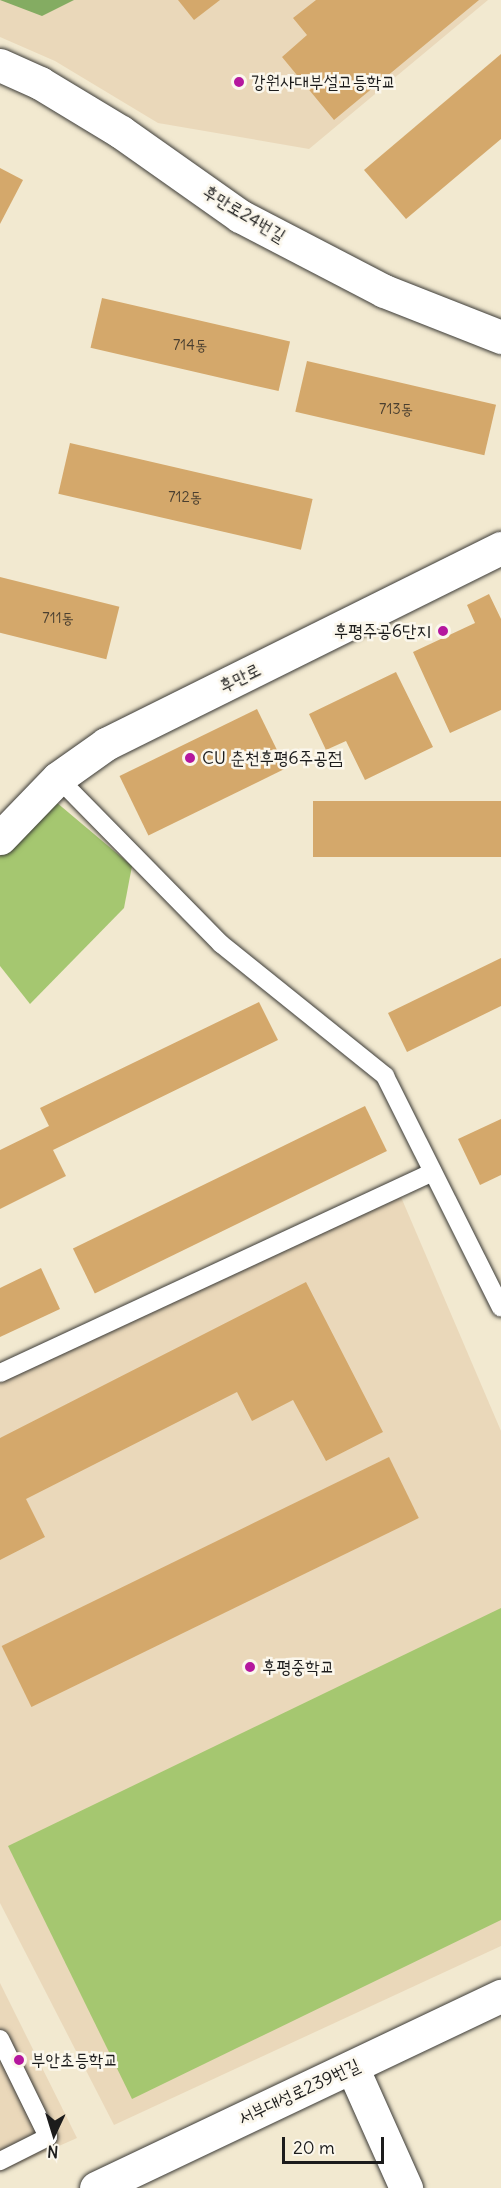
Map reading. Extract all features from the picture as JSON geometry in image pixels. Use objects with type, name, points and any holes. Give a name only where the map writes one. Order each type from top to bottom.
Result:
[{"type":"street","name":"후만로24번길","points":[[0,65],[40,82],[121,132],[240,216],[384,291],[501,337]]},
{"type":"street","name":"후만로","points":[[0,838],[58,778],[106,744],[501,548]]},
{"type":"street","name":"서부대성로239번길","points":[[96,2188],[501,1996]]},
{"type":"street","points":[[352,2067],[406,2188]]},
{"type":"lane","points":[[58,778],[221,944],[385,1076],[501,1308]]},
{"type":"lane","points":[[0,1373],[433,1172]]},
{"type":"lane","points":[[0,2039],[48,2138],[0,2161]]},
{"type":"shaded area","name":"강원사대부설고등학교","points":[[0,0],[488,0],[309,149],[158,123],[55,61],[0,37]]},
{"type":"shaded area","name":"후평중학교","points":[[401,1197],[501,1431],[501,1946],[114,2125],[0,1903],[0,1382]]},
{"type":"shaded area","name":"부안초등학교","points":[[0,1983],[77,2138],[0,2172]]},
{"type":"green space","points":[[0,0],[74,0],[42,16]]},
{"type":"green space","points":[[56,802],[132,866],[124,908],[30,1004],[0,966],[0,856]]},
{"type":"green space","points":[[501,1608],[501,1920],[132,2099],[8,1846]]},
{"type":"building","points":[[178,0],[220,0],[194,20]]},
{"type":"building","points":[[316,0],[479,0],[334,120],[282,57],[307,35],[293,18]]},
{"type":"building","points":[[501,54],[501,139],[406,219],[364,170]]},
{"type":"building","points":[[0,168],[23,180],[0,224]]},
{"type":"building","points":[[102,298],[290,341],[279,391],[91,348]]},
{"type":"building","points":[[307,361],[496,405],[484,455],[295,412]]},
{"type":"building","points":[[70,443],[313,499],[301,550],[58,494]]},
{"type":"building","points":[[0,577],[119,607],[106,659],[0,633]]},
{"type":"building","points":[[489,594],[501,619],[501,710],[450,733],[413,652],[475,623],[467,605]]},
{"type":"building","points":[[396,672],[433,747],[365,780],[346,741],[326,750],[309,714]]},
{"type":"building","points":[[257,709],[286,768],[148,835],[119,776]]},
{"type":"building","points":[[313,801],[501,801],[501,857],[313,857]]},
{"type":"building","points":[[501,958],[501,1006],[407,1052],[388,1013]]},
{"type":"building","points":[[259,1002],[278,1040],[53,1150],[66,1176],[0,1209],[0,1150],[49,1126],[40,1108]]},
{"type":"building","points":[[365,1106],[387,1151],[95,1293],[73,1248]]},
{"type":"building","points":[[501,1119],[501,1175],[480,1185],[458,1139]]},
{"type":"building","points":[[41,1268],[60,1309],[0,1337],[0,1288]]},
{"type":"building","points":[[306,1282],[383,1432],[326,1461],[293,1400],[252,1421],[237,1392],[26,1499],[45,1537],[0,1560],[0,1438]]},
{"type":"building","points":[[389,1457],[419,1518],[31,1707],[2,1646]]},
{"type":"place","name":"강원사대부설고등학교","points":[[239,82]]},
{"type":"place","name":"후평주공6단지","points":[[443,631]]},
{"type":"place","name":"CU 춘천후평6주공점","points":[[190,758]]},
{"type":"place","name":"후평중학교","points":[[250,1667]]},
{"type":"place","name":"부안초등학교","points":[[19,2060]]}]
